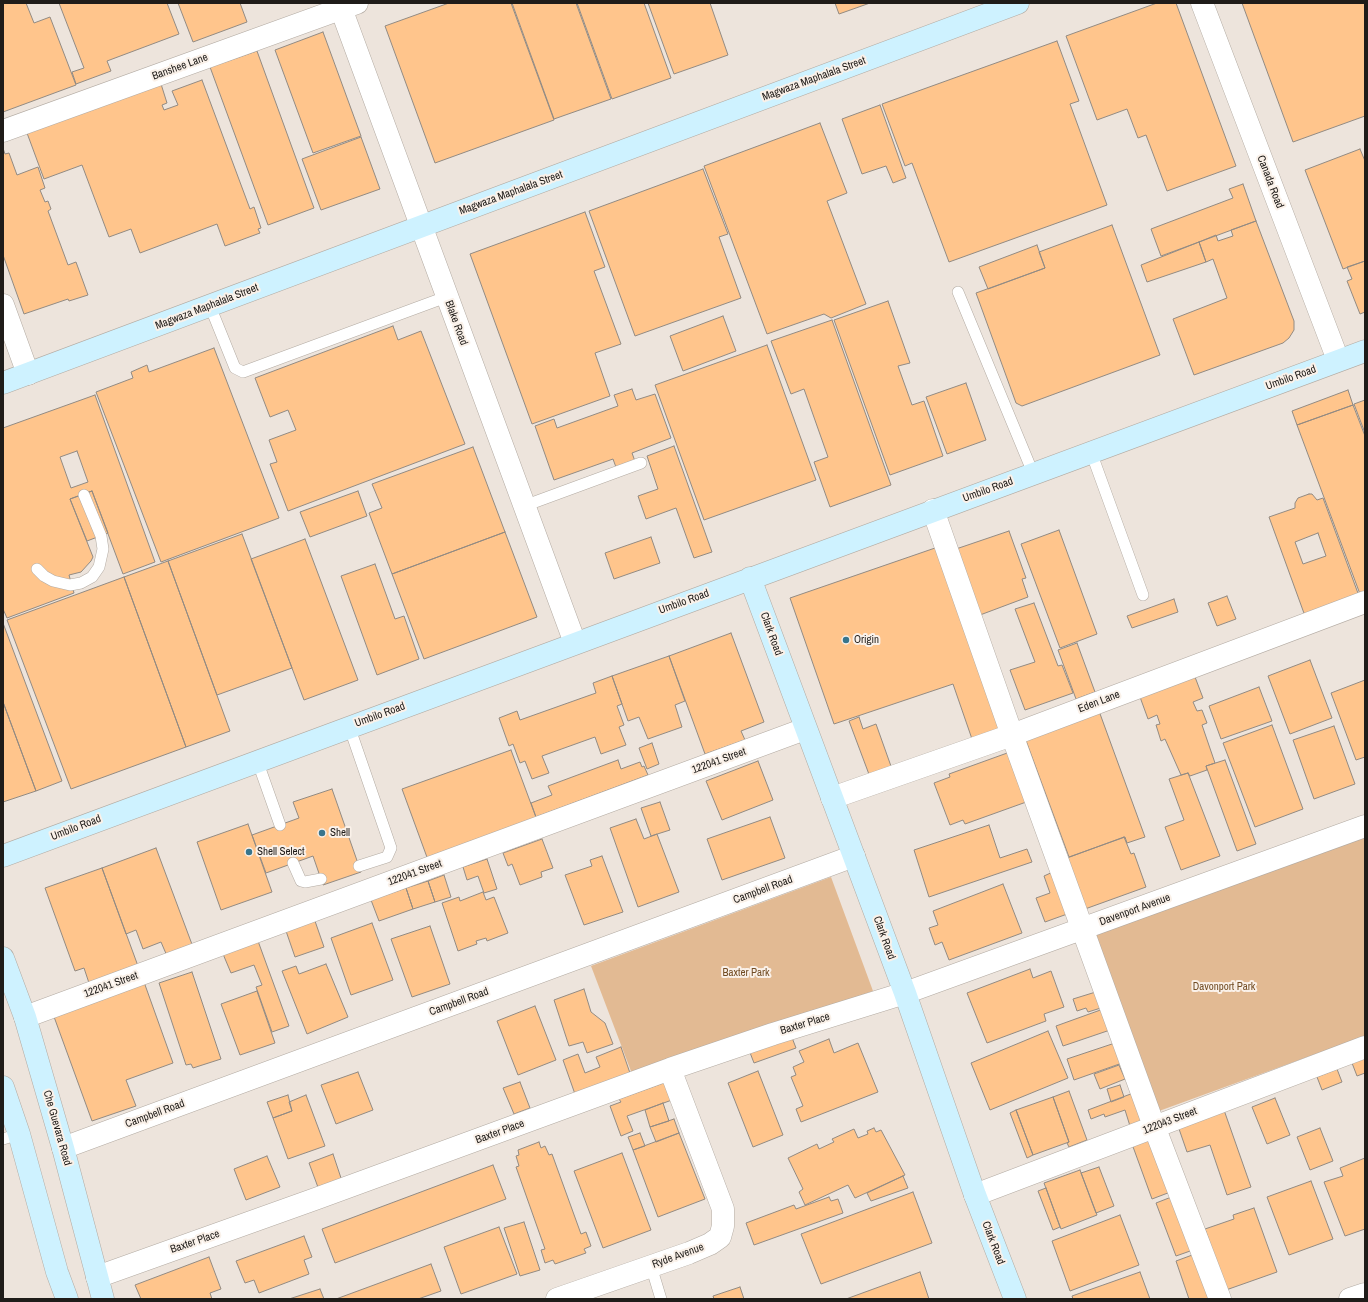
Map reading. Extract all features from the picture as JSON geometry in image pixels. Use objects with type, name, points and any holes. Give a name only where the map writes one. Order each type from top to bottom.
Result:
[{"type":"street","name":"Magwaza Maphalala Street","points":[[3,383],[1018,3]]},
{"type":"street","name":"Canada Road","points":[[1202,3],[1338,360]]},
{"type":"street","name":"Blake Road","points":[[346,5],[420,227],[575,643]]},
{"type":"street","name":"Banshee Lane","points":[[3,131],[346,5]]},
{"type":"street","points":[[3,305],[28,374]]},
{"type":"street","name":"Umbilo Road","points":[[3,856],[349,726],[1365,351]]},
{"type":"street","points":[[933,510],[1012,734],[1154,1126],[1220,1299]]},
{"type":"street","name":"Clark Road","points":[[750,578],[905,993],[975,1195],[1015,1299]]},
{"type":"street","name":"Eden Lane","points":[[832,798],[1012,734],[1365,602]]},
{"type":"street","name":"122041 Street","points":[[24,1017],[806,729]]},
{"type":"street","name":"Davenport Avenue","points":[[905,993],[1365,826]]},
{"type":"street","name":"Campbell Road","points":[[63,1148],[854,856]]},
{"type":"street","name":"Che Guevara Road","points":[[3,958],[24,1017],[63,1148],[103,1299]]},
{"type":"street","name":"Baxter Place","points":[[97,1277],[670,1069],[773,1034],[905,993]]},
{"type":"street","name":"122043 Street","points":[[975,1195],[1365,1047]]},
{"type":"street","name":"Ryde Avenue","points":[[568,1297],[710,1244],[720,1237],[724,1226],[723,1209],[670,1069]]},
{"type":"street","points":[[3,1087],[11,1136],[56,1272],[67,1299]]},
{"type":"street","points":[[1350,1299],[1365,1294]]},
{"type":"lane","points":[[958,292],[1033,473]]},
{"type":"lane","points":[[210,306],[235,368],[243,372],[446,297]]},
{"type":"lane","points":[[1091,452],[1143,595]]},
{"type":"lane","points":[[524,506],[641,463]]},
{"type":"lane","points":[[37,569],[44,576],[53,581],[70,585],[81,583],[92,576],[99,567],[103,549],[100,536],[84,495]]},
{"type":"lane","points":[[349,726],[391,848],[387,856],[359,866]]},
{"type":"lane","points":[[258,760],[280,825]]},
{"type":"lane","points":[[293,863],[301,881],[306,882],[321,878]]},
{"type":"lane","points":[[651,1266],[661,1299]]},
{"type":"green space","name":"Davonport Park","points":[[1365,835],[1365,1036],[1159,1111],[1093,935]]},
{"type":"green space","name":"Baxter Park","points":[[831,877],[873,991],[634,1079],[591,966]]},
{"type":"building","points":[[3,3],[26,3],[34,23],[50,17],[76,85],[3,112]]},
{"type":"building","points":[[59,3],[167,3],[179,34],[107,61],[111,71],[76,84],[72,72],[84,68]]},
{"type":"building","points":[[178,3],[240,3],[247,22],[193,42]]},
{"type":"building","points":[[449,3],[511,3],[554,120],[435,163],[385,26]]},
{"type":"building","points":[[512,3],[576,3],[611,99],[554,119]]},
{"type":"building","points":[[577,3],[644,3],[671,78],[612,99]]},
{"type":"building","points":[[648,3],[710,3],[728,55],[674,74]]},
{"type":"building","points":[[835,3],[870,3],[839,14]]},
{"type":"building","points":[[1157,3],[1176,3],[1236,166],[1167,191],[1146,135],[1138,138],[1127,109],[1097,120],[1066,36]]},
{"type":"building","points":[[1242,3],[1365,3],[1365,116],[1293,142]]},
{"type":"building","points":[[323,32],[361,136],[313,153],[275,50]]},
{"type":"building","points":[[1057,41],[1079,101],[1070,104],[1107,205],[949,262],[912,163],[905,166],[882,104]]},
{"type":"building","points":[[257,51],[314,208],[268,225],[210,67]]},
{"type":"building","points":[[202,80],[250,209],[254,207],[261,228],[258,229],[260,233],[225,246],[217,224],[140,253],[131,229],[109,237],[82,165],[44,179],[27,133],[161,84],[167,103],[162,105],[164,110],[178,105],[172,91]]},
{"type":"building","points":[[880,105],[906,178],[893,183],[886,166],[862,174],[842,119]]},
{"type":"building","points":[[820,123],[847,193],[827,201],[866,304],[831,318],[824,314],[767,334],[704,166]]},
{"type":"building","points":[[361,137],[380,189],[321,210],[302,159]]},
{"type":"building","points":[[3,148],[5,154],[9,153],[17,175],[38,167],[45,188],[40,190],[45,202],[48,201],[51,209],[48,211],[68,265],[76,262],[88,295],[69,301],[68,299],[24,314],[3,255]]},
{"type":"building","points":[[1360,149],[1365,161],[1365,261],[1343,269],[1305,170]]},
{"type":"building","points":[[703,169],[728,234],[719,237],[741,298],[635,336],[589,211]]},
{"type":"building","points":[[1243,184],[1256,221],[1161,256],[1151,229],[1233,198],[1229,189]]},
{"type":"building","points":[[585,212],[605,267],[594,271],[621,344],[595,353],[610,396],[532,424],[470,254]]},
{"type":"building","points":[[1256,221],[1294,321],[1294,330],[1289,338],[1283,343],[1194,375],[1173,319],[1227,298],[1213,259],[1206,262],[1199,242],[1216,235],[1218,241],[1233,236],[1231,230]]},
{"type":"building","points":[[1112,225],[1160,355],[1022,406],[1016,403],[976,293],[1045,268],[1039,252]]},
{"type":"building","points":[[1199,242],[1206,262],[1147,282],[1141,265]]},
{"type":"building","points":[[1037,245],[1045,268],[988,289],[979,267]]},
{"type":"building","points":[[1365,261],[1365,312],[1360,314],[1347,281],[1352,279],[1347,267]]},
{"type":"building","points":[[888,301],[910,363],[898,366],[912,405],[924,401],[943,456],[890,475],[834,320]]},
{"type":"building","points":[[723,316],[736,351],[683,371],[670,336]]},
{"type":"building","points":[[832,320],[891,485],[830,507],[814,462],[828,457],[804,389],[791,394],[771,341]]},
{"type":"building","points":[[393,326],[398,340],[421,331],[465,444],[288,511],[270,464],[277,462],[269,440],[296,430],[288,410],[270,417],[255,378]]},
{"type":"building","points":[[767,345],[816,480],[704,520],[655,385]]},
{"type":"building","points":[[214,348],[279,518],[161,562],[96,392],[133,378],[131,372],[147,365],[149,372]]},
{"type":"building","points":[[966,383],[986,440],[947,454],[926,397]]},
{"type":"building","points":[[632,389],[636,400],[655,394],[671,438],[632,453],[636,464],[617,470],[613,459],[554,480],[535,426],[554,419],[557,428],[618,406],[614,395]]},
{"type":"building","points":[[1348,390],[1353,405],[1297,425],[1292,411]]},
{"type":"building","points":[[95,395],[155,562],[123,574],[92,491],[70,499],[93,557],[91,561],[81,572],[69,575],[74,593],[7,618],[3,609],[3,428]],"holes":[[[77,451],[88,482],[71,488],[60,457]]]},
{"type":"building","points":[[1365,400],[1365,433],[1354,404]]},
{"type":"building","points":[[1353,405],[1365,436],[1365,592],[1360,594],[1297,425]]},
{"type":"building","points":[[674,446],[712,552],[694,558],[676,508],[646,519],[638,496],[658,489],[647,456]]},
{"type":"building","points":[[473,447],[505,532],[392,574],[369,513],[382,508],[372,484]]},
{"type":"building","points":[[92,491],[108,533],[87,541],[70,499]]},
{"type":"building","points":[[358,491],[367,516],[310,537],[300,512]]},
{"type":"building","points":[[1312,494],[1317,500],[1323,498],[1359,596],[1305,616],[1269,517],[1295,508],[1295,503],[1298,498]],"holes":[[[1318,533],[1326,556],[1303,564],[1295,542]]]},
{"type":"building","points":[[1059,530],[1097,634],[1060,648],[1021,544]]},
{"type":"building","points":[[1009,531],[1026,578],[1022,579],[1028,597],[980,615],[956,549]]},
{"type":"building","points":[[505,532],[537,617],[424,659],[392,574]]},
{"type":"building","points":[[242,534],[292,668],[217,695],[168,561]]},
{"type":"building","points":[[651,537],[660,563],[614,579],[605,553]]},
{"type":"building","points":[[305,539],[358,680],[304,700],[251,559]]},
{"type":"building","points":[[938,547],[1002,729],[972,739],[953,684],[834,724],[790,598]]},
{"type":"building","points":[[168,561],[230,731],[186,747],[124,577]]},
{"type":"building","points":[[375,564],[395,619],[404,616],[419,659],[377,675],[341,576]]},
{"type":"building","points":[[124,577],[186,747],[71,789],[7,620]]},
{"type":"building","points":[[1227,596],[1236,619],[1217,626],[1208,603]]},
{"type":"building","points":[[1174,599],[1178,612],[1132,628],[1127,616]]},
{"type":"building","points":[[1034,603],[1058,666],[1062,665],[1073,693],[1025,710],[1010,670],[1035,662],[1015,609]]},
{"type":"building","points":[[3,623],[62,781],[36,791],[3,702]]},
{"type":"building","points":[[731,633],[764,722],[741,731],[745,740],[705,754],[669,656]]},
{"type":"building","points":[[1077,643],[1095,692],[1076,699],[1058,650]]},
{"type":"building","points":[[669,656],[685,701],[675,705],[682,727],[648,739],[639,717],[628,721],[612,676]]},
{"type":"building","points":[[1310,660],[1332,718],[1290,734],[1268,676]]},
{"type":"building","points":[[612,676],[622,704],[617,706],[624,725],[619,727],[626,745],[601,754],[595,737],[542,756],[549,773],[532,779],[525,761],[520,763],[513,744],[509,746],[499,718],[517,711],[520,720],[596,693],[593,683]]},
{"type":"building","points":[[1195,677],[1203,698],[1193,702],[1197,711],[1202,710],[1207,723],[1202,725],[1215,763],[1206,766],[1207,770],[1190,776],[1188,773],[1181,775],[1165,739],[1161,741],[1156,725],[1160,724],[1157,715],[1148,719],[1140,697]]},
{"type":"building","points":[[1365,680],[1365,757],[1356,760],[1331,693]]},
{"type":"building","points":[[1259,687],[1272,721],[1221,739],[1209,706]]},
{"type":"building","points":[[3,702],[36,791],[3,802]]},
{"type":"building","points":[[1099,711],[1145,837],[1127,843],[1125,837],[1069,857],[1025,738]]},
{"type":"building","points":[[859,717],[863,729],[876,724],[892,769],[870,777],[849,721]]},
{"type":"building","points":[[1272,725],[1303,809],[1255,827],[1223,743]]},
{"type":"building","points":[[1334,726],[1355,784],[1314,799],[1293,740]]},
{"type":"building","points":[[652,743],[659,764],[647,769],[639,748]]},
{"type":"building","points":[[511,750],[537,820],[428,860],[402,789]]},
{"type":"building","points":[[1010,752],[1029,801],[965,824],[963,820],[950,825],[934,783],[950,777],[949,774]]},
{"type":"building","points":[[618,760],[621,769],[640,762],[642,767],[644,766],[648,775],[536,817],[531,803],[552,795],[548,786]]},
{"type":"building","points":[[1225,760],[1256,844],[1237,851],[1206,766]]},
{"type":"building","points":[[758,761],[773,800],[722,820],[706,781]]},
{"type":"building","points":[[1188,773],[1220,856],[1181,870],[1165,827],[1184,820],[1169,779]]},
{"type":"building","points":[[332,789],[361,872],[323,885],[313,856],[266,873],[252,835],[299,818],[293,802]]},
{"type":"building","points":[[660,802],[670,830],[651,836],[641,808]]},
{"type":"building","points":[[770,817],[785,858],[722,880],[707,839]]},
{"type":"building","points":[[636,819],[644,839],[657,834],[679,892],[638,907],[610,828]]},
{"type":"building","points":[[248,824],[272,892],[221,910],[197,842]]},
{"type":"building","points":[[989,825],[1000,858],[1027,849],[1032,862],[929,897],[914,850]]},
{"type":"building","points":[[1124,837],[1131,854],[1134,853],[1146,887],[1085,909],[1067,858]]},
{"type":"building","points":[[542,839],[553,868],[541,872],[542,877],[520,885],[512,864],[508,866],[503,853]]},
{"type":"building","points":[[156,848],[193,947],[167,956],[161,942],[143,949],[136,930],[126,934],[102,868]]},
{"type":"building","points":[[602,856],[623,912],[584,925],[565,875],[592,866],[590,860]]},
{"type":"building","points":[[487,859],[497,889],[484,893],[478,876],[467,880],[463,867]]},
{"type":"building","points":[[102,868],[138,966],[89,983],[84,968],[75,971],[45,888]]},
{"type":"building","points":[[1055,871],[1070,913],[1045,922],[1036,898],[1050,893],[1044,876]]},
{"type":"building","points":[[444,875],[451,897],[435,902],[428,881]]},
{"type":"building","points":[[428,881],[435,902],[413,909],[406,888]]},
{"type":"building","points":[[1003,884],[1022,933],[949,960],[942,942],[935,945],[929,928],[938,925],[933,911]]},
{"type":"building","points":[[406,888],[413,909],[379,921],[371,900]]},
{"type":"building","points":[[483,892],[486,900],[494,897],[508,933],[487,941],[486,938],[476,941],[477,944],[458,951],[442,903],[459,897],[460,901]]},
{"type":"building","points":[[315,921],[324,947],[295,957],[286,931]]},
{"type":"building","points":[[372,923],[393,980],[351,995],[331,938]]},
{"type":"building","points":[[430,926],[450,984],[412,997],[391,939]]},
{"type":"building","points":[[258,941],[289,1026],[272,1032],[256,987],[262,985],[254,965],[231,973],[223,954]]},
{"type":"building","points":[[326,964],[348,1017],[307,1034],[282,971],[296,966],[299,974]]},
{"type":"building","points":[[1030,969],[1033,978],[1051,971],[1064,1007],[1044,1014],[1046,1021],[987,1043],[967,993]]},
{"type":"building","points":[[192,972],[221,1059],[193,1068],[191,1064],[186,1065],[159,983]]},
{"type":"building","points":[[144,982],[173,1063],[126,1080],[136,1106],[92,1121],[53,1014]]},
{"type":"building","points":[[584,989],[591,1012],[605,1023],[613,1044],[587,1053],[583,1042],[569,1046],[554,1000]]},
{"type":"building","points":[[257,991],[275,1043],[240,1055],[221,1004]]},
{"type":"building","points":[[1099,991],[1104,1007],[1088,1012],[1086,1008],[1077,1011],[1073,999]]},
{"type":"building","points":[[535,1006],[556,1060],[518,1075],[497,1021]]},
{"type":"building","points":[[1106,1008],[1113,1029],[1063,1046],[1056,1026]]},
{"type":"building","points":[[1048,1031],[1068,1078],[990,1110],[971,1063]]},
{"type":"building","points":[[791,1035],[796,1048],[754,1063],[749,1050]]},
{"type":"building","points":[[829,1039],[834,1053],[858,1043],[878,1092],[801,1122],[796,1109],[803,1106],[791,1077],[796,1075],[793,1067],[804,1062],[799,1051]]},
{"type":"building","points":[[1118,1042],[1125,1062],[1074,1080],[1067,1059]]},
{"type":"building","points":[[621,1047],[631,1076],[576,1097],[563,1060],[578,1054],[585,1073],[600,1067],[596,1057]]},
{"type":"building","points":[[1365,1058],[1365,1073],[1357,1076],[1352,1063]]},
{"type":"building","points":[[1119,1065],[1125,1079],[1100,1089],[1094,1074]]},
{"type":"building","points":[[1337,1069],[1342,1082],[1322,1090],[1317,1077]]},
{"type":"building","points":[[758,1071],[783,1135],[753,1147],[728,1083]]},
{"type":"building","points":[[358,1072],[373,1110],[336,1124],[321,1085]]},
{"type":"building","points":[[520,1082],[530,1108],[514,1114],[503,1088]]},
{"type":"building","points":[[666,1082],[672,1100],[627,1116],[633,1131],[621,1136],[610,1106],[621,1102],[619,1099]]},
{"type":"building","points":[[1120,1085],[1124,1097],[1111,1102],[1107,1089]]},
{"type":"building","points":[[1069,1091],[1087,1140],[1069,1147],[1067,1143],[1069,1142],[1053,1097]]},
{"type":"building","points":[[1136,1092],[1146,1119],[1130,1126],[1125,1110],[1105,1117],[1104,1114],[1091,1119],[1088,1110]]},
{"type":"building","points":[[288,1095],[292,1111],[273,1118],[267,1102]]},
{"type":"building","points":[[306,1095],[325,1146],[288,1159],[273,1118],[292,1111],[289,1102]]},
{"type":"building","points":[[1053,1097],[1069,1142],[1033,1155],[1016,1110]]},
{"type":"building","points":[[1275,1098],[1290,1135],[1267,1144],[1252,1107]]},
{"type":"building","points":[[663,1103],[669,1121],[650,1127],[645,1110]]},
{"type":"building","points":[[1016,1110],[1033,1155],[1027,1158],[1010,1113]]},
{"type":"building","points":[[1224,1110],[1251,1187],[1227,1195],[1210,1145],[1187,1152],[1178,1126]]},
{"type":"building","points":[[674,1119],[679,1133],[656,1142],[650,1127]]},
{"type":"building","points":[[874,1128],[876,1132],[881,1130],[905,1175],[855,1198],[848,1185],[805,1205],[799,1192],[803,1189],[788,1158],[817,1144],[819,1149],[834,1142],[832,1139],[854,1129],[858,1138],[868,1134],[867,1131]]},
{"type":"building","points":[[1320,1128],[1333,1161],[1310,1170],[1297,1137]]},
{"type":"building","points":[[640,1133],[645,1146],[633,1150],[628,1137]]},
{"type":"building","points":[[679,1133],[705,1199],[658,1217],[633,1150]]},
{"type":"building","points":[[1152,1137],[1173,1191],[1152,1199],[1132,1144]]},
{"type":"building","points":[[539,1142],[541,1148],[545,1146],[549,1155],[552,1154],[581,1234],[586,1232],[591,1246],[584,1249],[586,1253],[555,1264],[553,1260],[545,1263],[541,1250],[545,1249],[516,1167],[519,1166],[516,1156],[519,1155],[518,1150]]},
{"type":"building","points":[[622,1153],[651,1230],[603,1248],[574,1171]]},
{"type":"building","points":[[333,1154],[342,1181],[319,1190],[309,1163]]},
{"type":"building","points":[[267,1156],[280,1187],[246,1200],[234,1169]]},
{"type":"building","points":[[1365,1158],[1365,1229],[1345,1236],[1324,1182],[1343,1176],[1340,1168]]},
{"type":"building","points":[[493,1165],[506,1199],[335,1263],[322,1229]]},
{"type":"building","points":[[1099,1167],[1114,1206],[1096,1213],[1081,1173]]},
{"type":"building","points":[[1080,1170],[1097,1215],[1061,1229],[1044,1183]]},
{"type":"building","points":[[903,1176],[908,1188],[871,1201],[867,1193]]},
{"type":"building","points":[[1311,1181],[1333,1239],[1289,1255],[1267,1197]]},
{"type":"building","points":[[1046,1188],[1060,1227],[1053,1230],[1038,1191]]},
{"type":"building","points":[[913,1192],[932,1243],[821,1284],[801,1234]]},
{"type":"building","points":[[1174,1196],[1193,1250],[1176,1256],[1156,1203]]},
{"type":"building","points":[[829,1197],[831,1201],[838,1199],[843,1213],[754,1245],[746,1223],[794,1205],[796,1209]]},
{"type":"building","points":[[1254,1208],[1277,1272],[1226,1290],[1205,1229],[1234,1219],[1233,1215]]},
{"type":"building","points":[[1120,1215],[1139,1265],[1070,1291],[1052,1241]]},
{"type":"building","points":[[524,1222],[540,1270],[520,1276],[504,1228]]},
{"type":"building","points":[[499,1227],[517,1274],[461,1294],[444,1247]]},
{"type":"building","points":[[304,1236],[312,1257],[304,1260],[309,1274],[259,1293],[254,1280],[245,1283],[236,1261]]},
{"type":"building","points":[[1195,1254],[1211,1299],[1189,1299],[1176,1261]]},
{"type":"building","points":[[209,1257],[221,1289],[210,1293],[212,1299],[141,1299],[135,1285]]},
{"type":"building","points":[[431,1264],[441,1291],[418,1299],[336,1299]]},
{"type":"building","points":[[920,1272],[929,1299],[846,1299]]},
{"type":"building","points":[[1140,1272],[1150,1299],[1073,1299],[1072,1296]]},
{"type":"building","points":[[740,1287],[744,1299],[714,1299],[713,1296]]},
{"type":"building","points":[[320,1289],[324,1299],[289,1299]]},
{"type":"place","name":"Origin","points":[[846,640]]},
{"type":"place","name":"Shell","points":[[322,833]]},
{"type":"place","name":"Shell Select","points":[[249,852]]}]
